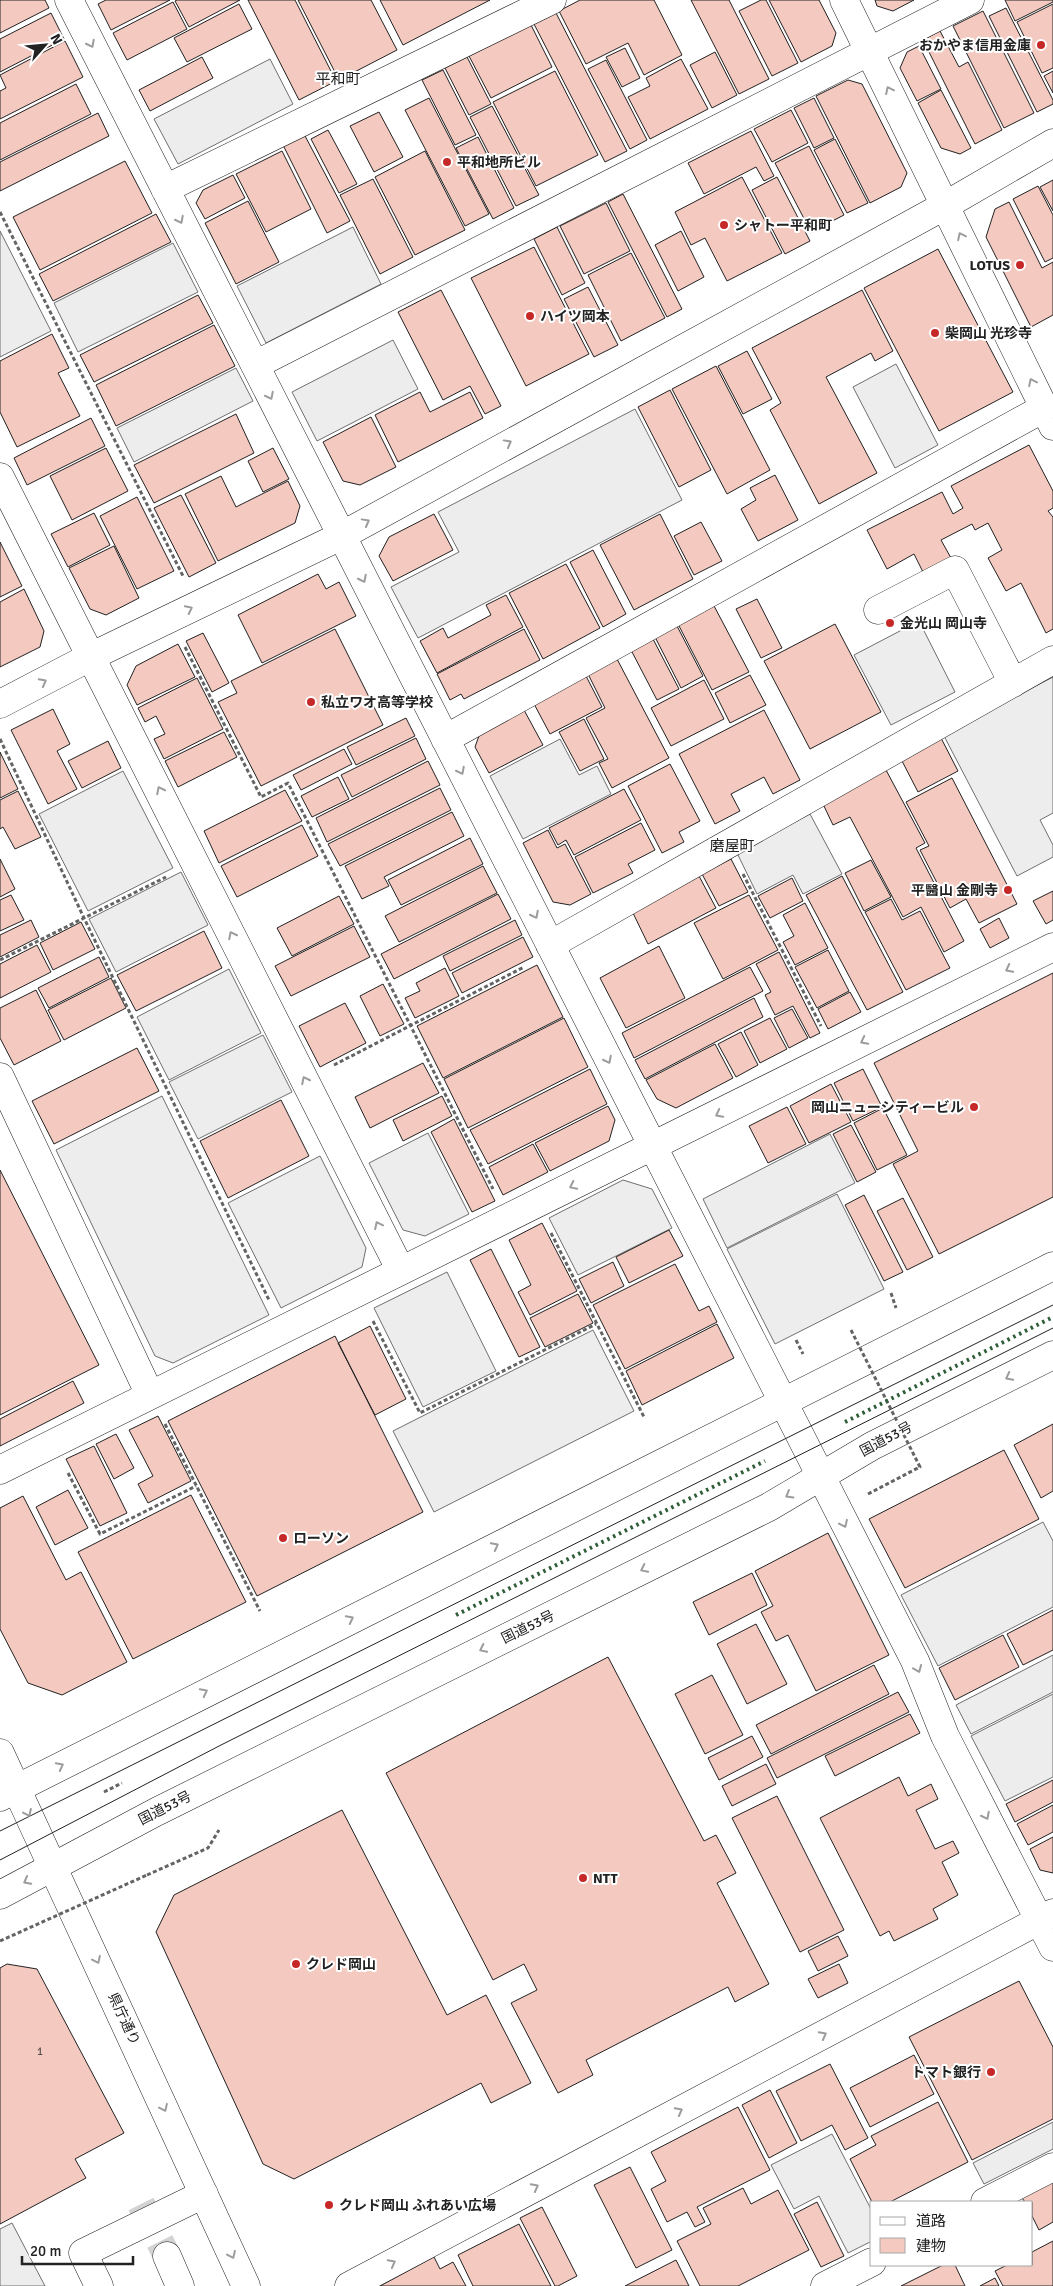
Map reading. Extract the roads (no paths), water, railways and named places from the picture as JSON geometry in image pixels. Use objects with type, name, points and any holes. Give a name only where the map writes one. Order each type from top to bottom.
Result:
[{"type":"main road","points":[[69,0],[915,1661],[945,1736],[1046,1917],[1053,1947]]},
{"type":"main road","points":[[164,189],[552,0]]},
{"type":"main road","points":[[445,739],[1049,417],[844,0]]},
{"type":"main road","points":[[255,365],[970,0]]},
{"type":"main road","points":[[0,704],[92,656],[341,536],[946,205],[1053,143]]},
{"type":"main road","points":[[0,477],[400,1269]]},
{"type":"main road","points":[[878,610],[955,570],[1013,683]]},
{"type":"main road","points":[[551,948],[727,844],[1053,660]]},
{"type":"main road","points":[[0,1470],[400,1269],[653,1147],[1053,947]]},
{"type":"main road","points":[[0,1077],[150,1395]]},
{"type":"main road","points":[[8,1792],[1053,1266]]},
{"type":"main road","name":"国道53号","points":[[0,1895],[156,1812],[769,1507],[872,1446],[1053,1356]]},
{"type":"main road","name":"県庁通り","points":[[0,1752],[8,1792],[53,1866],[246,2286]]},
{"type":"main road","points":[[349,2286],[1046,1917]]},
{"type":"main road","points":[[987,2201],[1053,2167]]},
{"type":"main road","points":[[100,2286],[83,2253],[204,2194]]},
{"type":"main road","points":[[167,2256],[180,2286]]},
{"type":"main road","points":[[825,2286],[870,2263]]},
{"type":"tunnel","points":[[141,2204],[167,2256]]},
{"type":"tram line","points":[[0,1831],[1053,1305]]},
{"type":"tram line","points":[[0,1860],[221,1745],[1053,1328]]},
{"type":"place","name":"おかやま信用金庫","points":[[1041,45]]},
{"type":"place","name":"平和地所ビル","points":[[447,162]]},
{"type":"place","name":"シャトー平和町","points":[[724,225]]},
{"type":"place","name":"LOTUS","points":[[1020,265]]},
{"type":"place","name":"ハイツ岡本","points":[[530,316]]},
{"type":"place","name":"柴岡山 光珍寺","points":[[935,333]]},
{"type":"place","name":"金光山 岡山寺","points":[[890,623]]},
{"type":"place","name":"私立ワオ高等学校","points":[[311,702]]},
{"type":"place","name":"平醫山 金剛寺","points":[[1008,890]]},
{"type":"place","name":"岡山ニューシティービル","points":[[974,1107]]},
{"type":"place","name":"ローソン","points":[[283,1538]]},
{"type":"place","name":"NTT","points":[[583,1878]]},
{"type":"place","name":"クレド岡山","points":[[296,1964]]},
{"type":"place","name":"トマト銀行","points":[[991,2072]]},
{"type":"place","name":"クレド岡山 ふれあい広場","points":[[329,2205]]},
{"type":"district","name":"平和町","points":[[338,79]]},
{"type":"district","name":"磨屋町","points":[[732,846]]}]
